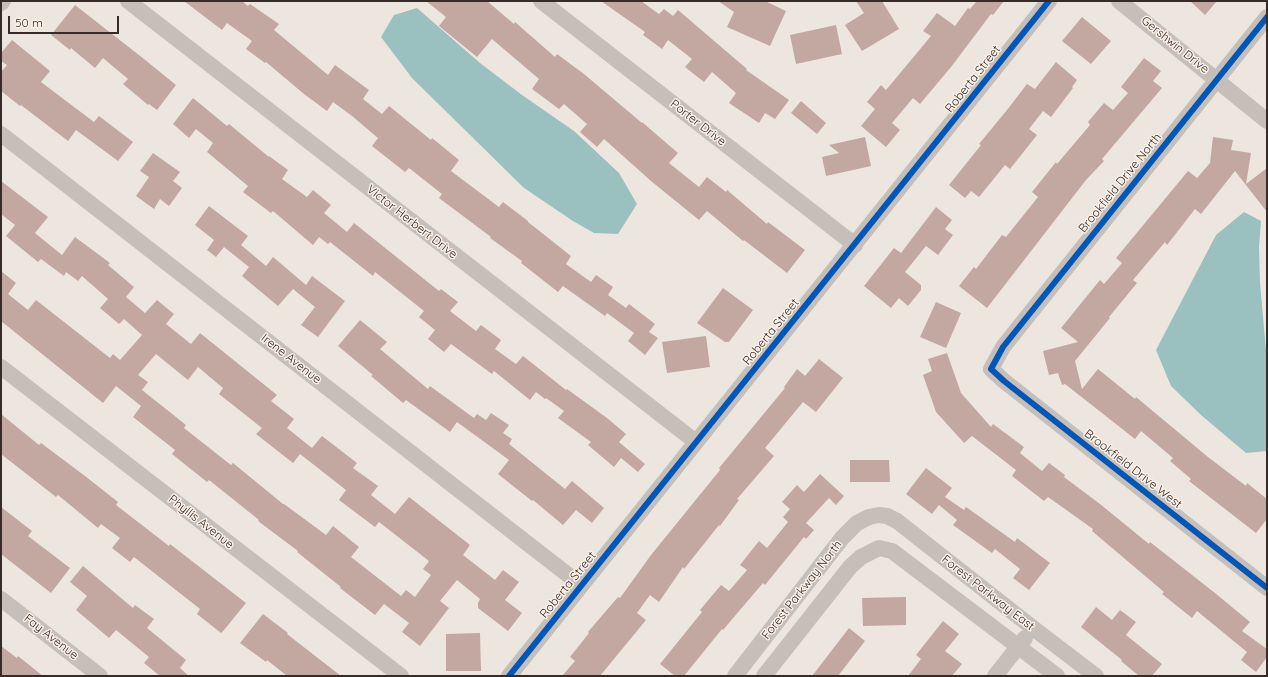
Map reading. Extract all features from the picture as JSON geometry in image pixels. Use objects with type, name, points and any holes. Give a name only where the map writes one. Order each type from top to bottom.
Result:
[{"type":"street","name":"Victor Herbert Drive","points":[[128,1],[696,442]]},
{"type":"street","name":"Porter Drive","points":[[541,1],[855,245]]},
{"type":"street","name":"Roberta Street","points":[[509,676],[1049,1]]},
{"type":"street","name":"Gershwin Drive","points":[[1119,1],[1267,121]]},
{"type":"street","name":"Brookfield Drive North","points":[[994,364],[1003,347],[1267,17]]},
{"type":"street","name":"Irene Avenue","points":[[1,134],[582,585]]},
{"type":"street","name":"Brookfield Drive West","points":[[994,364],[992,369],[1004,381],[1267,588]]},
{"type":"street","name":"Phyllis Avenue","points":[[1,367],[401,676]]},
{"type":"street","name":"Forest Parkway East","points":[[879,515],[887,516],[897,521],[1096,676]]},
{"type":"street","name":"Forest Parkway North","points":[[735,676],[842,538],[857,523],[869,517],[879,515]]},
{"type":"street","name":"Forest Parkway East","points":[[879,548],[892,551],[1057,676]]},
{"type":"street","name":"Forest Parkway North","points":[[768,671],[850,567],[861,557],[879,548]]},
{"type":"street","name":"Fay Avenue","points":[[1,599],[100,676]]},
{"type":"street","points":[[995,676],[1033,628]]},
{"type":"street","points":[[754,651],[768,671]]},
{"type":"water","points":[[417,8],[480,63],[522,95],[574,131],[619,173],[637,204],[618,234],[594,233],[573,221],[524,188],[412,78],[381,37],[394,15]]},
{"type":"water","points":[[1244,212],[1261,221],[1259,247],[1260,283],[1267,362],[1267,451],[1246,453],[1201,415],[1171,386],[1156,350],[1216,235]]},
{"type":"building","points":[[184,1],[242,1],[248,6],[250,4],[279,24],[274,30],[328,75],[335,65],[369,90],[363,99],[382,114],[389,106],[431,140],[432,138],[459,160],[451,171],[499,207],[503,202],[528,221],[571,256],[566,264],[591,282],[596,275],[613,287],[608,295],[626,308],[629,304],[655,324],[649,332],[658,338],[645,355],[628,341],[634,333],[607,313],[605,316],[563,286],[558,292],[521,263],[522,261],[439,198],[442,194],[409,168],[405,172],[372,146],[378,138],[352,116],[333,102],[327,111],[266,62],[265,63],[246,49],[252,41],[227,23],[222,30]]},
{"type":"building","points":[[426,1],[487,1],[514,24],[515,22],[555,57],[557,54],[584,74],[678,153],[669,163],[699,187],[707,177],[726,192],[727,190],[767,224],[768,222],[805,250],[787,273],[744,240],[743,241],[707,211],[699,220],[651,181],[604,139],[597,147],[580,132],[587,124],[564,104],[559,109],[532,89],[539,79],[492,39],[477,57],[439,26],[446,17]]},
{"type":"building","points":[[601,1],[641,1],[659,14],[664,9],[673,16],[678,10],[747,69],[746,70],[789,100],[775,119],[765,113],[759,123],[729,103],[736,93],[712,72],[704,82],[685,67],[692,59],[668,40],[662,49],[643,35],[645,32]]},
{"type":"building","points":[[718,1],[765,1],[786,11],[770,46],[727,27],[734,12]]},
{"type":"building","points":[[856,1],[882,1],[899,29],[862,51],[845,25],[864,13]]},
{"type":"building","points":[[975,1],[1004,1],[993,15],[991,14],[951,67],[920,104],[913,98],[892,123],[900,130],[886,147],[861,126],[875,109],[867,102],[881,85],[886,90],[931,36],[923,31],[937,13],[955,26],[968,8],[970,9],[976,2]]},
{"type":"building","points":[[1190,1],[1217,1],[1205,15]]},
{"type":"building","points":[[75,5],[176,85],[157,110],[149,104],[148,105],[123,84],[128,79],[103,58],[95,68],[71,48],[70,50],[51,35]]},
{"type":"building","points":[[1082,17],[1111,41],[1091,64],[1062,41]]},
{"type":"building","points":[[836,25],[842,54],[796,64],[790,35]]},
{"type":"building","points":[[12,40],[50,71],[41,82],[94,122],[99,116],[133,142],[118,161],[76,130],[68,141],[1,91],[1,72],[7,65],[1,61],[1,53]]},
{"type":"building","points":[[1144,58],[1161,71],[1153,81],[1162,88],[1102,159],[1104,161],[1086,180],[987,308],[959,286],[974,267],[976,269],[1002,235],[1006,237],[1038,197],[1032,192],[1056,162],[1057,164],[1090,125],[1088,122],[1104,103],[1113,110],[1128,93],[1121,87]]},
{"type":"building","points":[[1056,62],[1077,80],[1072,87],[1073,88],[1051,117],[1043,111],[1029,129],[1037,135],[1010,169],[1005,165],[979,197],[971,191],[965,198],[949,185],[981,145],[979,144],[1027,84],[1035,89]]},
{"type":"building","points":[[193,98],[227,126],[229,124],[269,157],[288,170],[282,179],[307,197],[313,190],[331,205],[324,213],[347,232],[354,223],[439,291],[441,289],[458,302],[450,311],[476,331],[481,325],[501,340],[495,349],[516,364],[523,356],[566,390],[567,389],[607,418],[626,434],[619,442],[645,464],[638,472],[621,458],[614,467],[588,445],[591,442],[558,418],[564,411],[546,398],[545,399],[536,392],[530,400],[494,371],[492,374],[451,344],[444,352],[428,339],[435,330],[419,317],[424,311],[375,272],[373,276],[330,242],[328,244],[319,237],[313,245],[273,211],[271,213],[243,192],[248,186],[207,152],[213,143],[196,129],[189,138],[173,124]]},
{"type":"building","points":[[801,101],[826,123],[817,134],[791,113]]},
{"type":"building","points":[[865,137],[871,166],[826,176],[822,157],[839,153],[829,145]]},
{"type":"building","points":[[1213,137],[1233,140],[1231,150],[1251,153],[1246,184],[1267,168],[1267,212],[1235,171],[1201,214],[1195,209],[1167,245],[1165,242],[1133,280],[1137,283],[1075,361],[1082,389],[1098,369],[1135,399],[1136,397],[1208,457],[1246,486],[1247,483],[1267,499],[1267,519],[1256,533],[1189,481],[1191,479],[1170,461],[1173,458],[1141,431],[1135,439],[1065,384],[1062,385],[1058,373],[1049,375],[1043,351],[1078,342],[1061,328],[1100,280],[1104,284],[1122,263],[1116,258],[1188,171],[1197,178],[1210,163]]},
{"type":"building","points":[[153,153],[180,172],[173,181],[182,188],[169,206],[160,199],[154,209],[136,196],[149,177],[140,171]]},
{"type":"building","points":[[1,181],[48,217],[35,233],[62,255],[75,237],[110,263],[108,265],[134,287],[126,297],[145,313],[157,300],[174,314],[166,324],[191,344],[200,333],[277,395],[271,401],[294,419],[287,428],[312,448],[322,436],[357,463],[353,468],[378,486],[371,495],[395,514],[409,497],[470,545],[463,555],[495,580],[503,570],[519,582],[505,600],[522,613],[508,631],[478,608],[480,599],[457,580],[440,601],[449,608],[420,646],[402,632],[409,623],[384,604],[375,615],[209,480],[207,482],[172,454],[175,450],[133,417],[141,406],[116,386],[103,403],[1,321],[1,271],[16,283],[8,294],[28,310],[36,300],[110,358],[113,354],[120,360],[142,335],[124,319],[119,324],[100,308],[108,299],[82,276],[78,281],[66,272],[64,276],[41,259],[38,262],[6,236],[15,225],[1,214]],"holes":[[[156,354],[188,380],[198,367],[223,388],[219,394],[262,428],[256,434],[293,463],[300,454],[346,490],[339,500],[375,527],[379,522],[429,561],[423,569],[431,575],[415,597],[406,590],[401,596],[351,557],[359,547],[333,526],[326,535],[283,504],[233,463],[231,465],[184,428],[186,425],[142,390],[148,382],[138,375]]]},
{"type":"building","points":[[209,206],[248,236],[241,245],[266,266],[273,257],[306,285],[312,276],[345,301],[318,337],[301,325],[315,307],[293,289],[278,306],[242,276],[249,267],[224,247],[216,257],[207,250],[214,240],[195,225]]},
{"type":"building","points":[[936,207],[952,220],[945,229],[953,235],[938,255],[926,246],[905,272],[921,285],[921,290],[908,306],[899,298],[891,308],[864,286],[894,248],[901,253]]},
{"type":"building","points":[[723,288],[753,310],[729,342],[725,342],[697,323]]},
{"type":"building","points":[[936,302],[961,313],[946,348],[920,337]]},
{"type":"building","points":[[360,320],[387,342],[380,349],[428,389],[430,386],[474,418],[477,414],[486,420],[491,413],[509,425],[503,433],[512,439],[509,444],[565,489],[572,481],[604,508],[592,523],[576,510],[563,525],[498,474],[509,460],[457,422],[450,432],[406,400],[403,403],[371,376],[373,375],[338,346]]},
{"type":"building","points":[[706,336],[710,367],[667,373],[662,342]]},
{"type":"building","points":[[947,353],[961,393],[991,427],[993,424],[1024,447],[1020,453],[1042,471],[1049,463],[1065,475],[1064,477],[1149,544],[1150,542],[1250,622],[1242,631],[1267,649],[1267,657],[1256,672],[1241,660],[1247,652],[1197,611],[1192,618],[1162,594],[1164,592],[1092,531],[1093,529],[1048,497],[1044,501],[1012,476],[1016,470],[972,436],[964,443],[936,412],[923,375],[932,371],[928,359]]},
{"type":"building","points":[[819,359],[843,378],[816,412],[803,402],[765,448],[774,456],[737,499],[739,500],[720,526],[719,525],[684,569],[683,567],[659,602],[650,595],[637,613],[646,620],[600,676],[562,676],[575,661],[570,657],[589,633],[588,632],[618,597],[620,598],[651,555],[720,470],[719,468],[785,388],[784,387],[797,369],[805,376]]},
{"type":"building","points":[[1,414],[39,445],[41,443],[85,476],[118,502],[116,505],[169,546],[170,544],[246,603],[224,630],[221,633],[197,614],[200,609],[134,557],[130,562],[112,548],[120,538],[101,524],[98,528],[58,495],[56,497],[1,454]]},
{"type":"building","points":[[850,460],[889,460],[890,482],[850,482]]},
{"type":"building","points":[[926,468],[952,488],[945,497],[964,510],[966,507],[1015,542],[1017,538],[1050,563],[1029,590],[1013,578],[1020,569],[995,549],[992,553],[953,525],[957,520],[939,505],[932,514],[906,494]]},
{"type":"building","points":[[820,474],[844,496],[836,505],[829,498],[806,523],[814,530],[806,539],[804,537],[765,585],[763,583],[723,630],[722,629],[684,676],[675,676],[660,664],[702,612],[700,610],[721,585],[729,591],[747,570],[740,565],[759,541],[767,548],[788,522],[783,517],[790,509],[782,502],[797,485],[804,492]]},
{"type":"building","points":[[1,507],[32,531],[28,536],[70,568],[51,593],[1,554]]},
{"type":"building","points":[[83,566],[133,608],[135,605],[154,619],[147,628],[186,660],[180,668],[189,676],[160,676],[144,663],[149,657],[116,630],[109,638],[76,610],[87,596],[70,582]]},
{"type":"building","points":[[906,597],[906,625],[863,626],[862,598]]},
{"type":"building","points":[[1096,607],[1112,620],[1120,610],[1136,622],[1126,635],[1162,664],[1152,676],[1139,676],[1121,661],[1122,660],[1081,627]]},
{"type":"building","points":[[263,614],[341,676],[287,676],[267,660],[266,662],[240,643]]},
{"type":"building","points":[[943,621],[959,634],[945,651],[962,664],[952,676],[908,676],[921,659],[916,655]]},
{"type":"building","points":[[849,628],[865,641],[838,676],[812,676]]},
{"type":"building","points":[[480,633],[481,671],[446,671],[446,634]]},
{"type":"building","points":[[1,646],[17,658],[18,656],[43,676],[1,676]]},
{"type":"cycle path","points":[[509,676],[1049,1]]},
{"type":"cycle path","points":[[1267,17],[1003,347],[991,369],[1004,381],[1267,588]]}]
